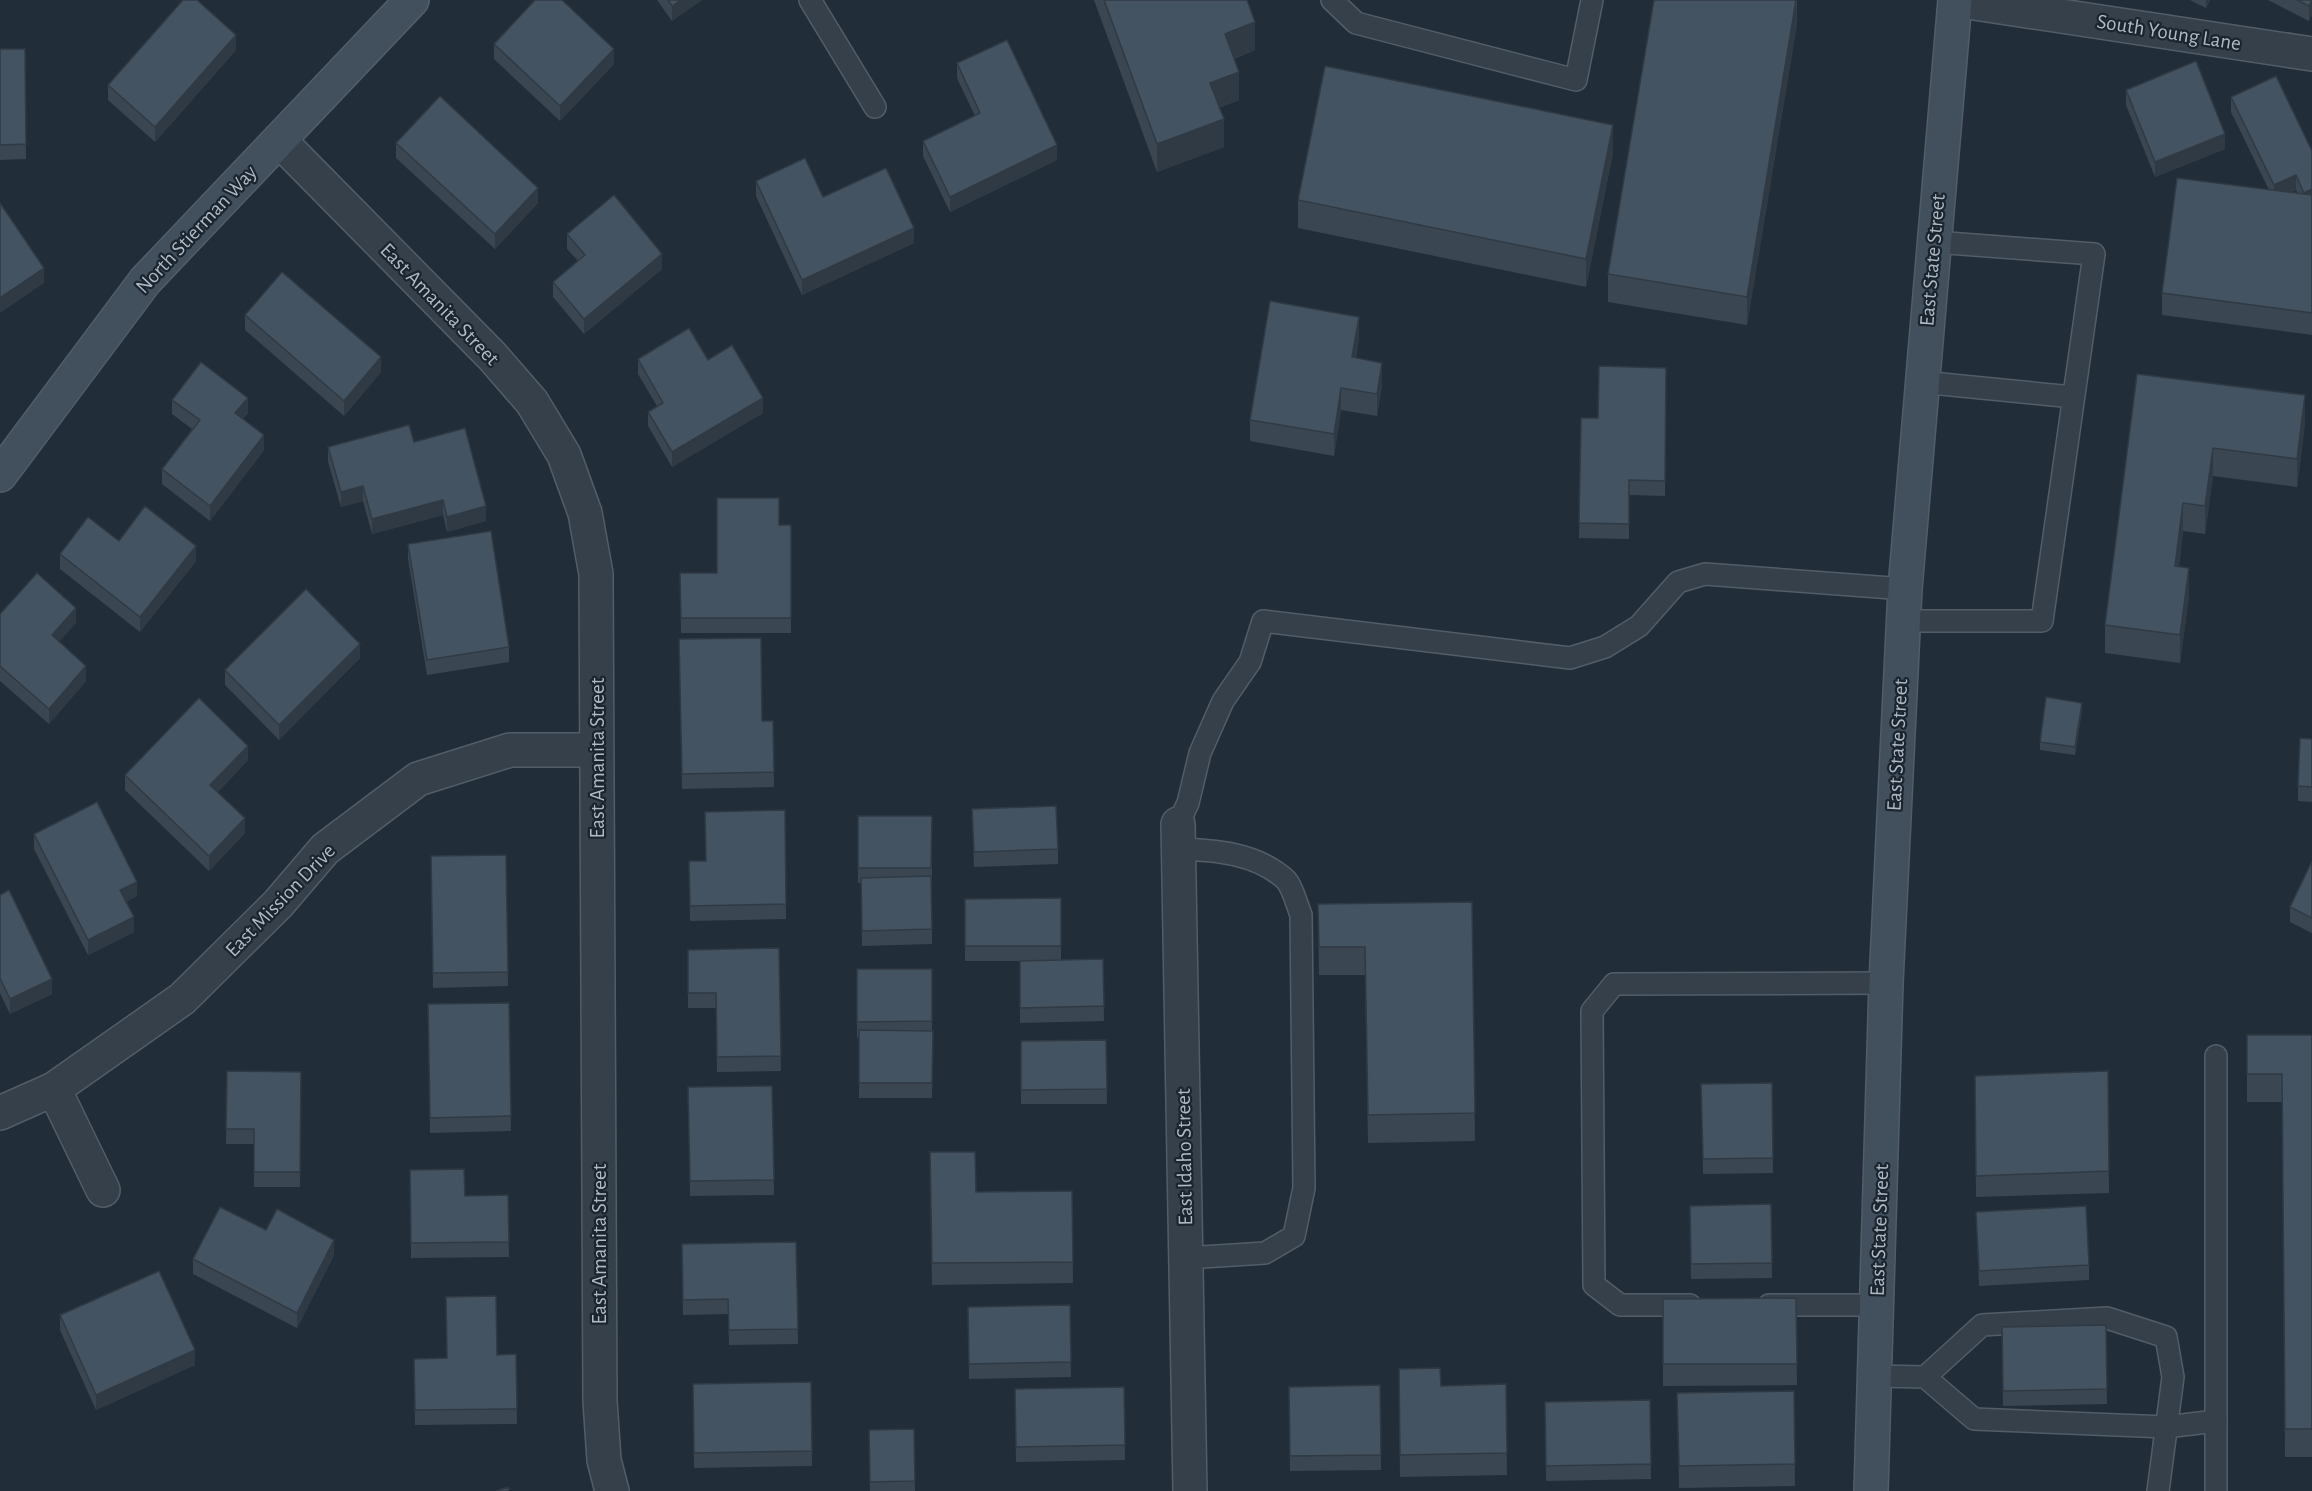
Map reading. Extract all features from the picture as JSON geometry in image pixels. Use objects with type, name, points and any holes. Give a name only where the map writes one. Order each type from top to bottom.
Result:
[{"type":"main road","name":"North Stierman Way","points":[[0,475],[145,281],[412,0]]},
{"type":"main road","name":"East State Street","points":[[1871,1491],[1886,983],[1903,621],[1920,382],[1955,0]]},
{"type":"street","name":"South Young Lane","points":[[1955,0],[2312,54]]},
{"type":"street","name":"East Amanita Street","points":[[279,140],[492,356],[532,402],[564,455],[585,513],[596,574],[600,1401],[604,1460],[612,1491]]},
{"type":"street","name":"East Mission Drive","points":[[0,1113],[54,1089],[182,999],[278,904],[325,849],[418,779],[510,750],[597,750]]},
{"type":"street","name":"East Idaho Street","points":[[1178,836],[1190,1491]]},
{"type":"street","points":[[54,1089],[103,1190]]},
{"type":"lane","points":[[810,0],[875,107]]},
{"type":"lane","points":[[1332,0],[1356,23],[1576,80],[1592,0]]},
{"type":"lane","points":[[1903,621],[2042,621],[2094,254],[1934,242]]},
{"type":"lane","points":[[1920,382],[2073,397]]},
{"type":"lane","points":[[1186,1258],[1264,1253],[1294,1236],[1304,1188],[1301,915],[1287,881],[1258,863],[1178,836],[1200,753],[1223,701],[1250,662],[1263,621],[1570,658],[1605,647],[1638,626],[1678,582],[1706,574],[1905,589]]},
{"type":"lane","points":[[1711,1305],[1620,1305],[1594,1285],[1592,1011],[1614,984],[1886,983]]},
{"type":"lane","points":[[2216,1056],[2216,1491]]},
{"type":"lane","points":[[1745,1305],[1876,1305]]},
{"type":"lane","points":[[1925,1377],[1982,1325],[2107,1318],[2166,1337],[2173,1377],[2158,1491]]},
{"type":"lane","points":[[1874,1377],[1925,1377],[1974,1419],[2166,1427],[2216,1421]]},
{"type":"building","points":[[183,0],[197,0],[236,35],[155,127],[108,85]]},
{"type":"building","points":[[535,0],[562,0],[614,49],[560,106],[494,44]]},
{"type":"building","points":[[668,0],[681,0],[672,6]]},
{"type":"building","points":[[1104,0],[1247,0],[1255,22],[1225,34],[1239,72],[1210,83],[1224,119],[1157,144]]},
{"type":"building","points":[[1654,0],[1796,0],[1747,297],[1608,274]]},
{"type":"building","points":[[2297,0],[2312,0],[2309,6]]},
{"type":"building","points":[[1007,40],[1057,145],[950,197],[923,141],[980,113],[957,63]]},
{"type":"building","points":[[0,49],[25,49],[26,144],[0,145]]},
{"type":"building","points":[[2196,61],[2225,134],[2155,162],[2126,90]]},
{"type":"building","points":[[1325,66],[1613,125],[1586,259],[1298,200]]},
{"type":"building","points":[[2276,76],[2312,151],[2312,189],[2304,193],[2296,175],[2274,185],[2231,97]]},
{"type":"building","points":[[440,96],[538,188],[495,234],[396,143]]},
{"type":"building","points":[[805,158],[823,197],[886,168],[914,228],[802,280],[756,181]]},
{"type":"building","points":[[2177,178],[2312,195],[2312,313],[2162,293]]},
{"type":"building","points":[[614,195],[662,254],[584,319],[553,282],[585,255],[567,234]]},
{"type":"building","points":[[0,203],[44,268],[0,298]]},
{"type":"building","points":[[282,272],[381,357],[344,401],[245,315]]},
{"type":"building","points":[[1270,301],[1359,317],[1352,357],[1382,363],[1377,394],[1341,388],[1334,434],[1250,420]]},
{"type":"building","points":[[689,328],[708,360],[732,345],[763,398],[672,452],[648,412],[663,403],[638,359]]},
{"type":"building","points":[[201,362],[248,398],[235,413],[264,435],[210,506],[162,469],[200,420],[172,400]]},
{"type":"building","points":[[1599,366],[1666,368],[1665,481],[1629,480],[1629,524],[1579,523],[1581,418],[1598,418]]},
{"type":"building","points":[[2137,374],[2305,395],[2297,459],[2213,448],[2205,506],[2183,503],[2175,566],[2189,568],[2180,635],[2105,625]]},
{"type":"building","points":[[409,425],[414,442],[465,428],[486,506],[447,517],[443,500],[372,519],[363,486],[341,492],[328,447]]},
{"type":"building","points":[[717,498],[779,498],[779,525],[791,525],[791,618],[681,618],[680,573],[717,573]]},
{"type":"building","points":[[145,506],[196,546],[140,617],[60,554],[88,517],[119,541]]},
{"type":"building","points":[[491,531],[509,647],[427,660],[408,544]]},
{"type":"building","points":[[37,573],[76,608],[52,635],[86,666],[49,709],[0,666],[0,614]]},
{"type":"building","points":[[306,589],[360,644],[279,725],[225,670]]},
{"type":"building","points":[[761,638],[762,721],[773,721],[774,772],[682,774],[679,639]]},
{"type":"building","points":[[2046,697],[2082,703],[2075,747],[2040,742]]},
{"type":"building","points":[[199,698],[248,746],[210,785],[245,818],[209,856],[125,775]]},
{"type":"building","points":[[2300,738],[2312,739],[2312,787],[2298,786]]},
{"type":"building","points":[[97,802],[137,882],[120,890],[134,917],[88,940],[34,834]]},
{"type":"building","points":[[1056,806],[1058,849],[974,852],[972,809]]},
{"type":"building","points":[[785,810],[786,904],[690,906],[689,861],[706,861],[705,812]]},
{"type":"building","points":[[858,816],[932,816],[931,868],[858,868]]},
{"type":"building","points":[[506,855],[508,972],[433,973],[431,856]]},
{"type":"building","points":[[2312,861],[2312,918],[2290,907]]},
{"type":"building","points":[[931,876],[932,929],[862,931],[861,878]]},
{"type":"building","points":[[9,890],[52,979],[10,999],[0,978],[0,895]]},
{"type":"building","points":[[1061,898],[1061,946],[965,946],[965,899]]},
{"type":"building","points":[[1472,902],[1475,1113],[1368,1115],[1365,947],[1319,947],[1318,904]]},
{"type":"building","points":[[779,948],[781,1056],[717,1057],[716,993],[688,993],[688,950]]},
{"type":"building","points":[[1103,959],[1104,1006],[1020,1008],[1020,961]]},
{"type":"building","points":[[857,969],[932,969],[932,1021],[857,1022]]},
{"type":"building","points":[[509,1003],[511,1116],[430,1118],[428,1004]]},
{"type":"building","points":[[859,1030],[933,1031],[932,1083],[859,1083]]},
{"type":"building","points":[[2247,1035],[2312,1035],[2312,1429],[2285,1429],[2282,1074],[2247,1074]]},
{"type":"building","points":[[1106,1040],[1107,1089],[1021,1090],[1021,1041]]},
{"type":"building","points":[[227,1071],[301,1072],[300,1172],[254,1172],[254,1129],[226,1129]]},
{"type":"building","points":[[2108,1071],[2109,1171],[1976,1176],[1975,1076]]},
{"type":"building","points":[[1772,1083],[1773,1158],[1703,1159],[1701,1084]]},
{"type":"building","points":[[772,1086],[774,1180],[690,1181],[688,1087]]},
{"type":"building","points":[[930,1152],[975,1152],[976,1192],[1072,1191],[1073,1262],[932,1263]]},
{"type":"building","points":[[464,1169],[465,1196],[508,1195],[509,1242],[411,1243],[410,1170]]},
{"type":"building","points":[[1771,1204],[1772,1263],[1691,1264],[1690,1206]]},
{"type":"building","points":[[2086,1206],[2089,1265],[1979,1271],[1976,1212]]},
{"type":"building","points":[[220,1207],[266,1230],[277,1209],[334,1240],[297,1313],[193,1259]]},
{"type":"building","points":[[796,1242],[798,1329],[729,1330],[728,1299],[683,1300],[682,1244]]},
{"type":"building","points":[[159,1271],[195,1350],[96,1395],[60,1315]]},
{"type":"building","points":[[496,1296],[497,1355],[516,1354],[517,1409],[415,1410],[414,1359],[447,1358],[446,1297]]},
{"type":"building","points":[[1796,1298],[1797,1364],[1663,1364],[1663,1299]]},
{"type":"building","points":[[1070,1305],[1071,1362],[969,1364],[968,1307]]},
{"type":"building","points":[[2106,1325],[2107,1389],[2003,1391],[2002,1327]]},
{"type":"building","points":[[1440,1368],[1441,1386],[1506,1384],[1507,1453],[1400,1455],[1399,1369]]},
{"type":"building","points":[[811,1382],[812,1451],[694,1453],[693,1384]]},
{"type":"building","points":[[1380,1385],[1381,1455],[1290,1456],[1289,1387]]},
{"type":"building","points":[[1124,1387],[1125,1445],[1016,1447],[1015,1389]]},
{"type":"building","points":[[1794,1391],[1795,1464],[1679,1466],[1677,1393]]},
{"type":"building","points":[[1650,1400],[1651,1464],[1546,1466],[1545,1402]]},
{"type":"building","points":[[914,1429],[915,1481],[870,1482],[869,1430]]},
{"type":"building","points":[[508,1487],[509,1491],[496,1491]]}]
